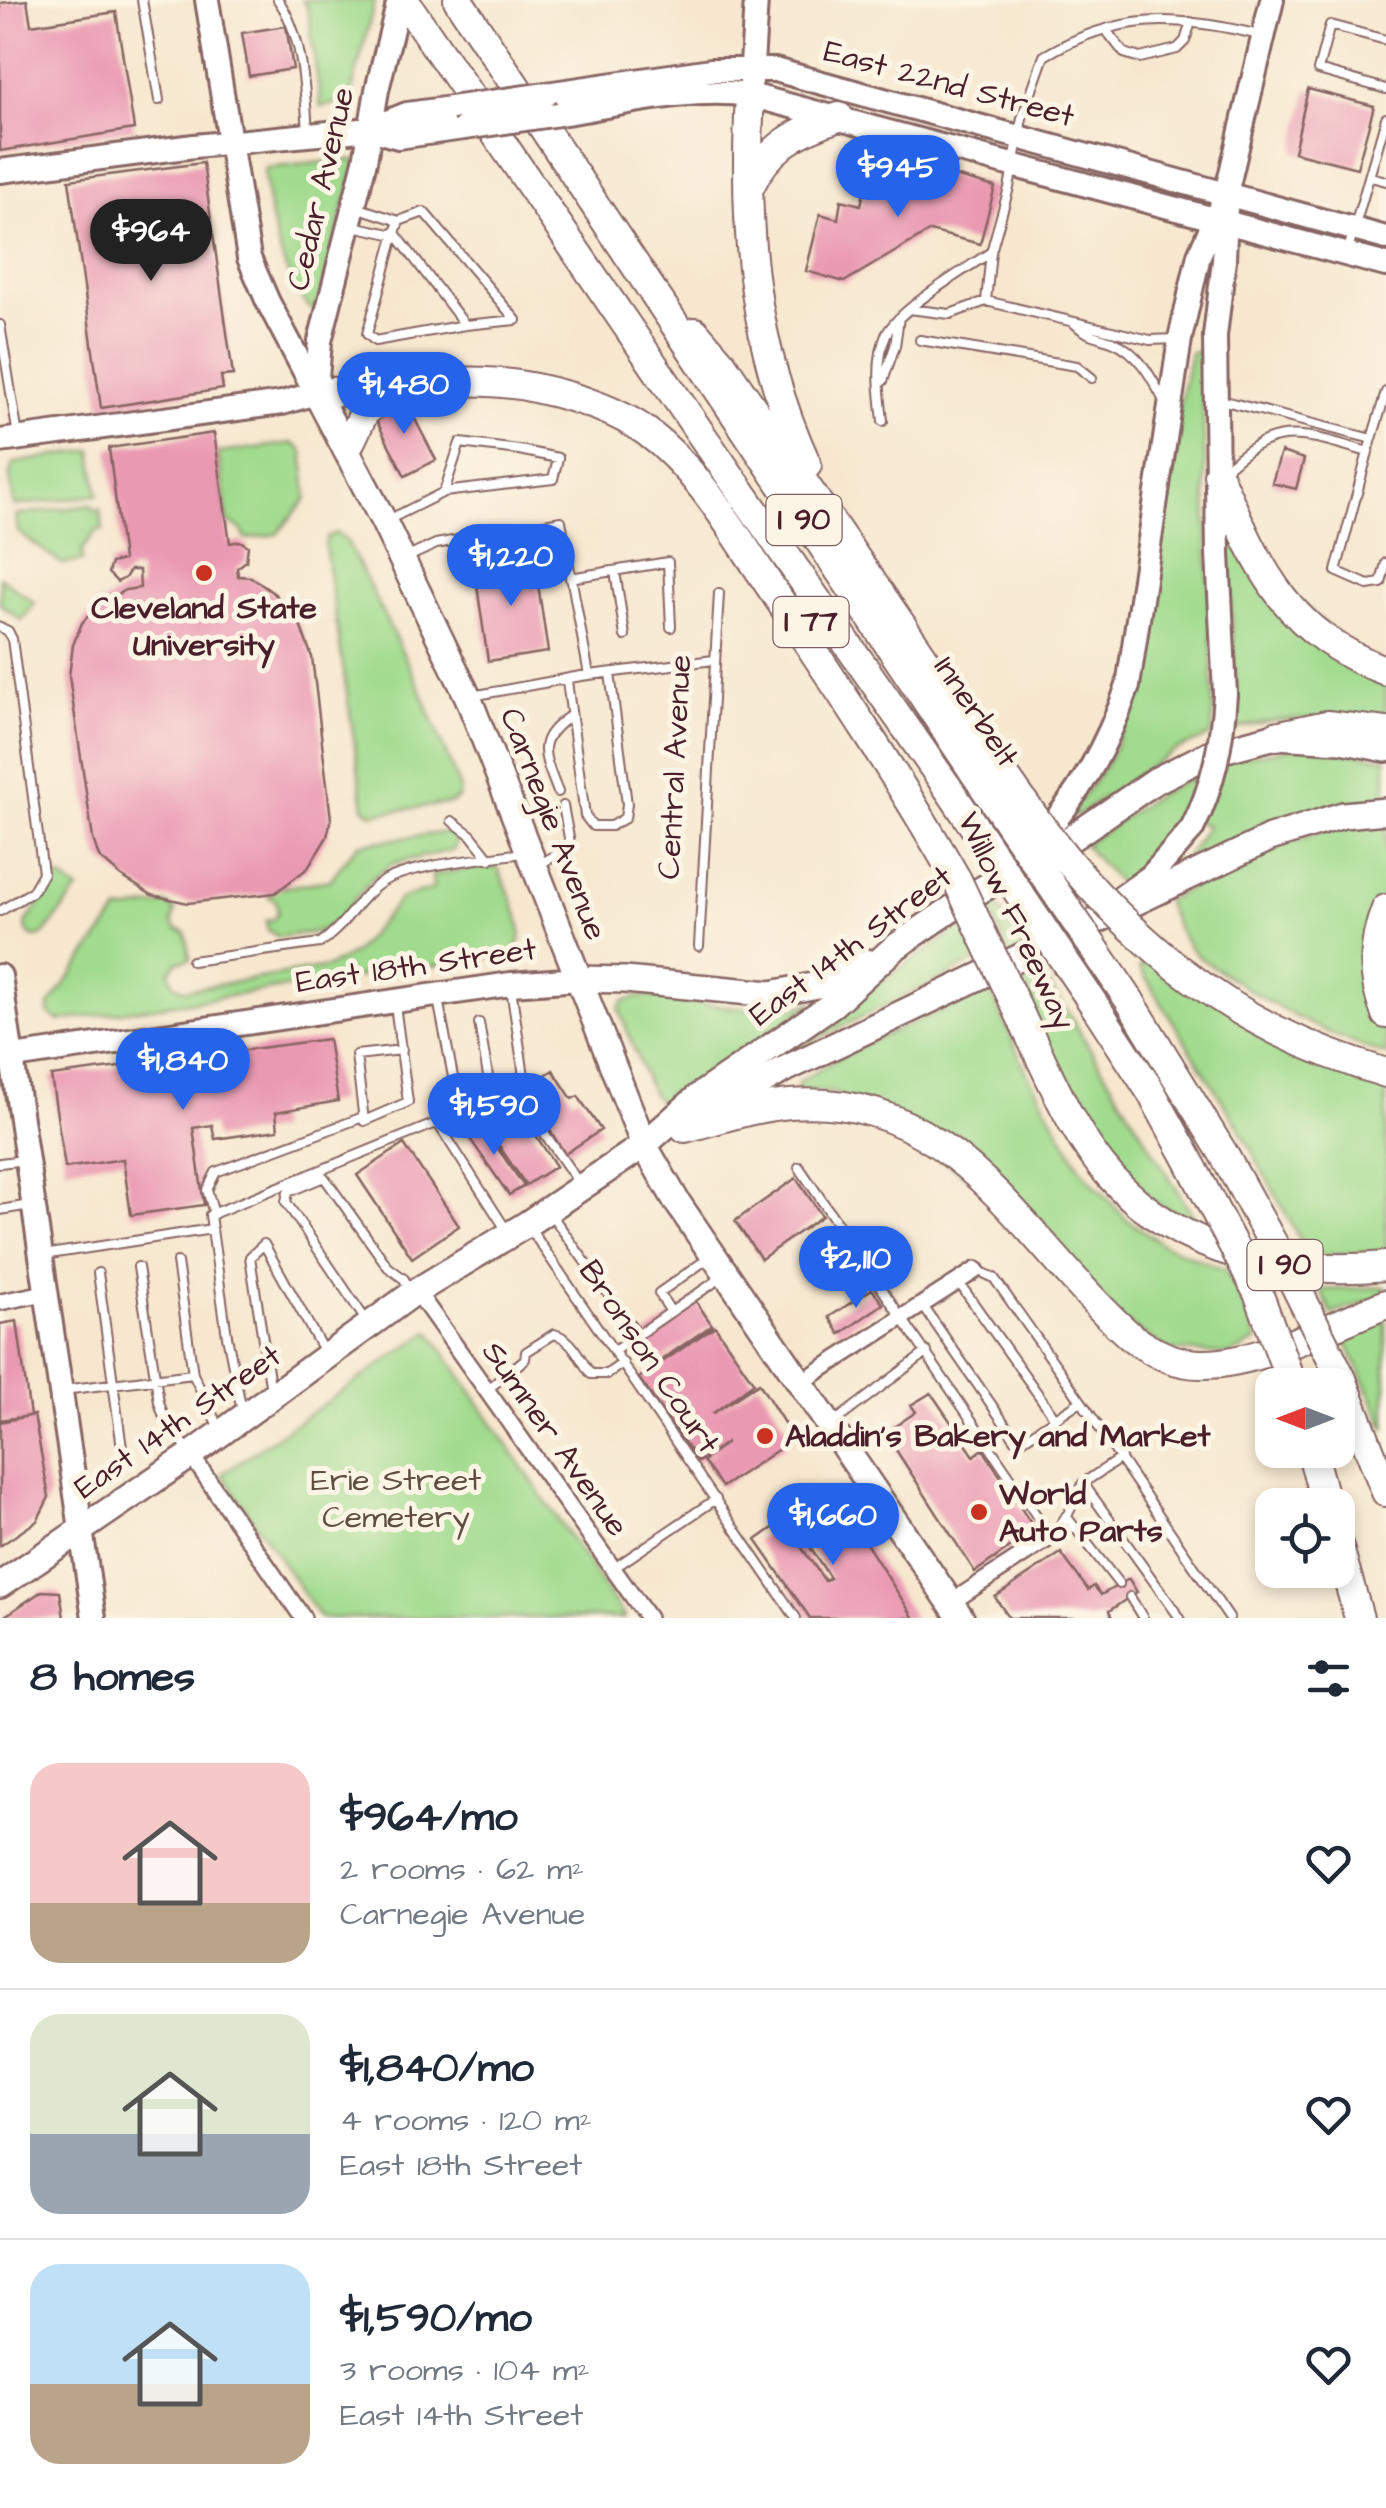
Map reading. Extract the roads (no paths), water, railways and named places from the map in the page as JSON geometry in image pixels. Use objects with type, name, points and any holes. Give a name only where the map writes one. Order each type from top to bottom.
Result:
[{"type":"highway","name":"Innerbelt","points":[[458,0],[703,370],[983,764],[1223,1153],[1342,1380],[1386,1492]]},
{"type":"highway","name":"Innerbelt","points":[[399,7],[948,788],[1097,1009],[1151,1092],[1187,1157],[1259,1295],[1286,1368]]},
{"type":"highway","points":[[751,81],[746,194],[750,266],[769,360],[800,450],[846,542]]},
{"type":"highway","points":[[746,194],[760,166],[776,147],[806,129],[839,117]]},
{"type":"highway","name":"Willow Freeway","points":[[638,267],[721,362],[846,542],[983,764],[1073,870],[1114,914],[1178,968],[1268,1029],[1386,1074]]},
{"type":"highway","points":[[316,394],[469,381],[533,387],[608,410],[647,432],[680,462],[723,517],[921,808]]},
{"type":"highway","points":[[347,449],[364,413],[397,386]]},
{"type":"highway","name":"Willow Freeway","points":[[702,437],[762,550],[877,720],[965,887],[1075,1127],[1110,1176],[1157,1217],[1213,1246],[1266,1261],[1319,1269],[1386,1266]]},
{"type":"highway","points":[[1218,476],[1268,581],[1283,600],[1332,644],[1386,671]]},
{"type":"highway","points":[[1276,736],[1327,725],[1386,732]]},
{"type":"highway","points":[[1386,909],[1376,938],[1374,972],[1386,1014]]},
{"type":"highway","points":[[686,1128],[766,1107],[814,1103],[857,1108],[898,1122],[952,1152],[982,1176],[1116,1325],[1142,1346],[1170,1359],[1200,1364],[1244,1358],[1386,1304]]},
{"type":"highway","points":[[1350,1588],[1358,1618]]},
{"type":"main road","name":"Carnegie Avenue","points":[[316,394],[384,522],[468,697],[644,1144],[677,1202],[956,1610]]},
{"type":"main road","name":"East 14th Street","points":[[0,1585],[192,1455],[415,1293],[644,1144],[700,1096],[834,1004],[965,887],[1070,839],[1182,765],[1244,742],[1276,736],[1341,740],[1386,749]]},
{"type":"main road","name":"East 14th Street","points":[[644,1144],[686,1128],[781,1071],[1086,923],[1295,828],[1343,815],[1386,811]]},
{"type":"main road","name":"East 18th Street","points":[[579,979],[752,993],[786,992],[823,984],[894,948]]},
{"type":"street","name":"Carnegie Avenue","points":[[207,0],[244,237],[253,269],[316,394]]},
{"type":"street","points":[[751,81],[756,0]]},
{"type":"street","points":[[1086,923],[1152,876],[1192,829],[1205,804],[1222,743],[1225,694],[1216,398],[1220,220],[1272,0]]},
{"type":"street","name":"Cedar Avenue","points":[[316,394],[320,341],[399,7]]},
{"type":"street","name":"East 22nd Street","points":[[0,171],[370,128],[398,137],[457,118],[552,104],[694,94],[751,81],[775,70],[1386,238]]},
{"type":"street","name":"East 22nd Street","points":[[751,81],[839,117],[1386,266]]},
{"type":"street","points":[[965,887],[1030,849],[1057,820],[1110,737],[1128,686],[1180,339],[1199,255],[1220,220]]},
{"type":"street","points":[[9,441],[282,403],[316,394]]},
{"type":"street","name":"East 18th Street","points":[[5,1058],[438,994],[579,979]]},
{"type":"street","points":[[1,990],[5,1058],[25,1160],[94,1618]]},
{"type":"street","points":[[800,1383],[976,1270]]},
{"type":"street","points":[[0,1302],[45,1293]]},
{"type":"street","name":"Sumner Avenue","points":[[415,1293],[648,1618]]},
{"type":"street","points":[[192,1455],[303,1618]]},
{"type":"street","points":[[956,1610],[1052,1537]]},
{"type":"lane","points":[[142,0],[159,100]]},
{"type":"lane","points":[[278,0],[286,10],[297,48],[308,136]]},
{"type":"lane","points":[[986,302],[991,252],[1018,136],[1044,56],[1074,38],[1161,18],[1264,36]]},
{"type":"lane","points":[[1106,30],[1124,53],[1140,58],[1177,49],[1191,22]]},
{"type":"lane","points":[[1386,40],[1330,25],[1318,70],[1386,89]]},
{"type":"lane","points":[[1347,255],[1386,118]]},
{"type":"lane","points":[[1371,177],[1386,181]]},
{"type":"lane","points":[[351,215],[399,221],[424,212],[516,320],[374,341],[368,334],[399,221]]},
{"type":"lane","points":[[351,215],[395,234],[465,326]]},
{"type":"lane","points":[[882,421],[879,389],[884,344],[905,312],[991,252]]},
{"type":"lane","points":[[905,312],[950,314],[986,302],[1150,340],[1180,339]]},
{"type":"lane","points":[[1074,324],[1084,333],[1117,343],[1144,364],[1168,409]]},
{"type":"lane","points":[[0,325],[9,441]]},
{"type":"lane","points":[[920,340],[1077,366],[1092,378]]},
{"type":"lane","points":[[1386,392],[1336,572],[1368,585],[1381,583],[1386,563]]},
{"type":"lane","points":[[1216,398],[1372,439]]},
{"type":"lane","points":[[1218,476],[1262,439],[1307,434],[1368,452]]},
{"type":"lane","points":[[384,522],[444,492],[552,479],[558,458],[460,443],[444,492]]},
{"type":"lane","points":[[402,560],[436,544],[561,521],[589,675]]},
{"type":"lane","points":[[570,578],[668,562],[671,627]]},
{"type":"lane","points":[[615,570],[625,636]]},
{"type":"lane","name":"Central Avenue","points":[[699,946],[718,593]]},
{"type":"lane","points":[[0,626],[12,639],[43,873],[32,892],[0,911]]},
{"type":"lane","points":[[468,697],[589,675],[714,660]]},
{"type":"lane","points":[[566,681],[585,816],[592,826],[622,822],[627,804],[610,673]]},
{"type":"lane","points":[[558,792],[545,742],[552,729],[571,715]]},
{"type":"lane","points":[[192,961],[320,943],[333,935],[380,883],[400,874],[490,858],[532,859],[565,850],[570,844],[563,806]]},
{"type":"lane","points":[[452,822],[471,835],[490,858]]},
{"type":"lane","points":[[490,1088],[524,1076],[511,984]]},
{"type":"lane","points":[[438,994],[460,1112]]},
{"type":"lane","points":[[395,1000],[402,1050],[408,1102],[364,1121],[356,1055],[402,1050]]},
{"type":"lane","points":[[479,1023],[492,1100]]},
{"type":"lane","points":[[212,1214],[515,1090],[580,1185]]},
{"type":"lane","points":[[244,1416],[226,1336],[207,1190],[216,1172],[363,1117]]},
{"type":"lane","points":[[437,1122],[528,1223],[638,1335]]},
{"type":"lane","points":[[0,1163],[25,1160]]},
{"type":"lane","points":[[799,1166],[1052,1537],[1083,1483],[1121,1458]]},
{"type":"lane","points":[[370,1325],[286,1202],[288,1192],[324,1177],[388,1267],[415,1293]]},
{"type":"lane","points":[[0,1210],[32,1205]]},
{"type":"lane","name":"Bronson Court","points":[[528,1223],[796,1618]]},
{"type":"lane","points":[[39,1255],[212,1229]]},
{"type":"lane","points":[[272,1396],[250,1257],[254,1250],[264,1244],[326,1356]]},
{"type":"lane","points":[[177,1262],[192,1374],[221,1432]]},
{"type":"lane","points":[[671,1312],[659,1293],[720,1264]]},
{"type":"lane","points":[[614,1350],[671,1312],[720,1264]]},
{"type":"lane","points":[[138,1267],[161,1411],[192,1455]]},
{"type":"lane","points":[[976,1270],[994,1278],[1229,1618]]},
{"type":"lane","points":[[98,1273],[122,1448]]},
{"type":"lane","points":[[958,1280],[1055,1418]]},
{"type":"lane","points":[[922,1304],[1018,1444],[1055,1418],[1084,1404]]},
{"type":"lane","points":[[487,1390],[526,1352],[554,1334],[572,1344],[591,1374],[607,1374],[623,1363]]},
{"type":"lane","points":[[829,1426],[927,1352]]},
{"type":"lane","points":[[58,1391],[192,1374]]},
{"type":"lane","points":[[1083,1483],[1180,1618]]},
{"type":"lane","points":[[614,1568],[716,1499]]},
{"type":"lane","points":[[1066,1516],[1119,1584]]},
{"type":"lane","points":[[1130,1597],[1144,1618]]},
{"type":"place","name":"Cleveland State University","points":[[204,573]]},
{"type":"place","name":"Aladdin's Bakery and Market","points":[[765,1436]]},
{"type":"place","name":"World Auto Parts","points":[[979,1512]]},
{"type":"park label","name":"Erie Street Cemetery","points":[[396,1498]]}]
